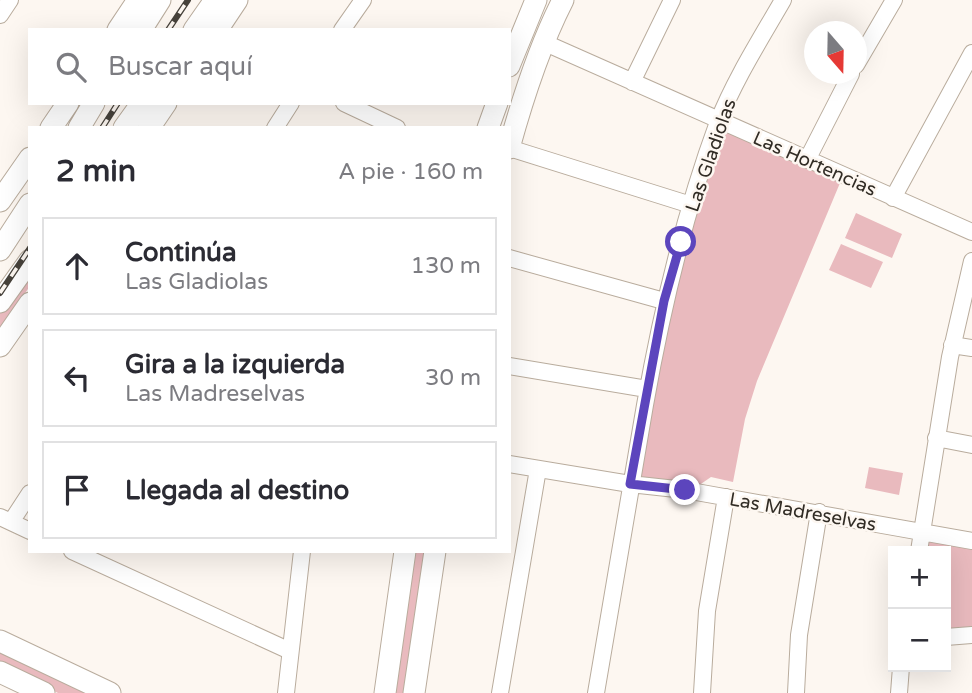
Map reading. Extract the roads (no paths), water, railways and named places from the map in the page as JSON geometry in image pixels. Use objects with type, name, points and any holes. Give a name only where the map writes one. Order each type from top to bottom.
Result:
[{"type":"main road","points":[[119,28],[138,0]]},
{"type":"main road","points":[[142,28],[160,0]]},
{"type":"main road","points":[[195,28],[215,0]]},
{"type":"main road","points":[[224,27],[237,0]]},
{"type":"main road","points":[[511,61],[536,0]]},
{"type":"main road","points":[[511,141],[524,94],[563,0]]},
{"type":"main road","points":[[52,126],[67,105]]},
{"type":"main road","points":[[80,126],[93,105]]},
{"type":"main road","points":[[125,126],[141,105]]},
{"type":"main road","points":[[150,126],[165,105]]},
{"type":"main road","points":[[489,126],[496,105]]},
{"type":"main road","points":[[1,198],[28,161]]},
{"type":"main road","points":[[0,250],[27,209]]},
{"type":"main road","points":[[0,302],[28,263]]},
{"type":"main road","points":[[0,346],[28,306]]},
{"type":"main road","points":[[385,693],[405,553]]},
{"type":"main road","points":[[414,693],[435,553]]},
{"type":"main road","points":[[0,641],[110,693]]},
{"type":"main road","points":[[0,673],[44,693]]},
{"type":"street","points":[[0,15],[10,0]]},
{"type":"street","points":[[343,28],[363,0]]},
{"type":"street","points":[[632,82],[672,0]]},
{"type":"street","name":"Las Gladiolas","points":[[596,693],[630,484],[664,301],[691,205],[719,121],[745,65],[783,0]]},
{"type":"street","points":[[867,46],[894,0]]},
{"type":"street","name":"Las Hortencias","points":[[543,43],[972,232]]},
{"type":"street","points":[[892,198],[972,53]]},
{"type":"street","points":[[807,160],[846,84]]},
{"type":"street","points":[[276,126],[290,105]]},
{"type":"street","points":[[348,105],[393,126]]},
{"type":"street","points":[[511,149],[691,205]]},
{"type":"street","points":[[1,198],[27,209]]},
{"type":"street","points":[[511,259],[664,301]]},
{"type":"street","points":[[920,546],[952,345],[972,261]]},
{"type":"street","points":[[952,345],[972,348]]},
{"type":"street","points":[[511,366],[647,389]]},
{"type":"street","points":[[936,438],[972,444]]},
{"type":"street","name":"Las Madreselvas","points":[[511,464],[819,512],[972,541]]},
{"type":"street","points":[[500,693],[538,469]]},
{"type":"street","points":[[28,495],[5,519],[28,530]]},
{"type":"street","points":[[702,693],[707,611],[726,497]]},
{"type":"street","points":[[796,693],[799,635],[819,512]]},
{"type":"street","points":[[76,553],[290,651]]},
{"type":"street","points":[[286,693],[302,553]]},
{"type":"street","points":[[951,637],[972,635]]},
{"type":"street","points":[[899,693],[901,672]]},
{"type":"railway","points":[[169,28],[188,0]]},
{"type":"railway","points":[[103,126],[117,105]]},
{"type":"railway","points":[[0,293],[28,251]]}]
